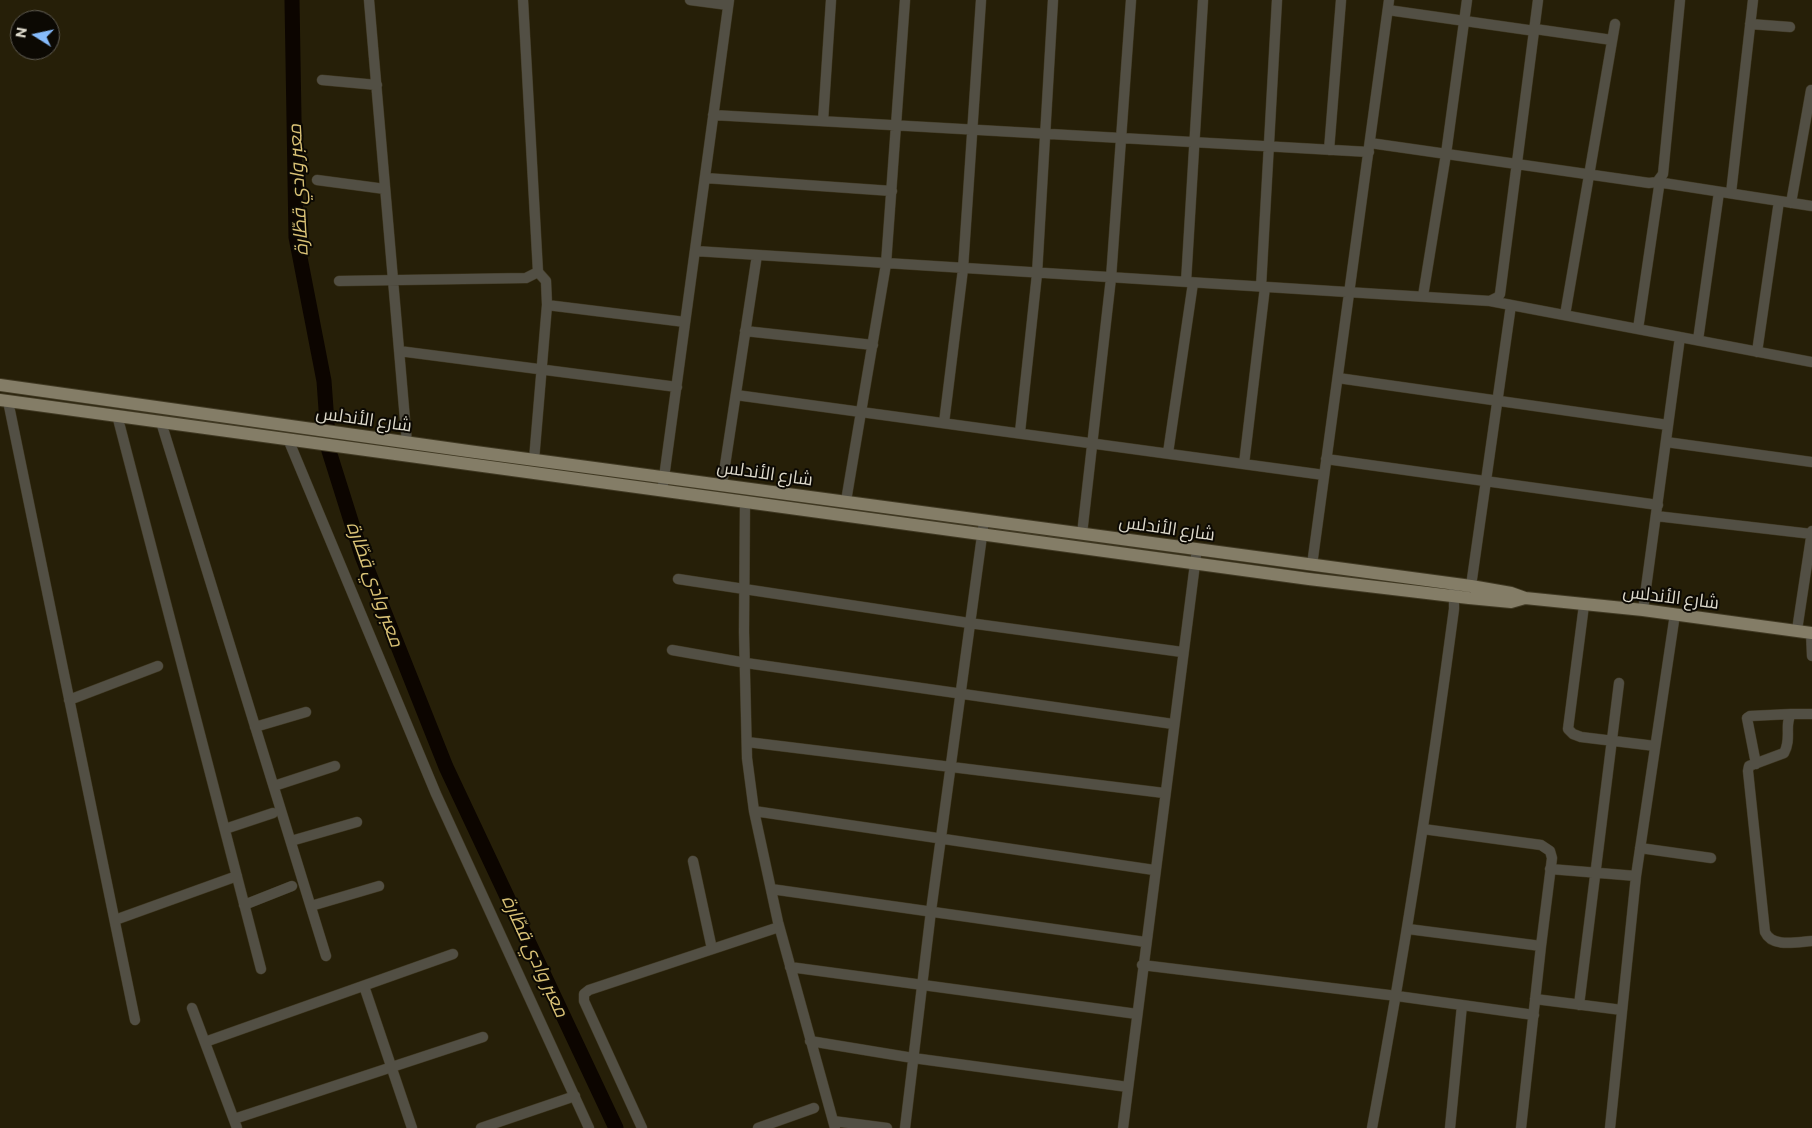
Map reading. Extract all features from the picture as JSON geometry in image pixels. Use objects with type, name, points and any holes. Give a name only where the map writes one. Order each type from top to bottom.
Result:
[{"type":"main road","name":"شارع الأندلس","points":[[0,385],[534,460],[663,483],[745,501],[982,534],[1195,557],[1312,565],[1454,583],[1511,593],[1525,598],[1643,610],[1811,632]]},
{"type":"main road","name":"شارع الأندلس","points":[[4,400],[337,446],[663,483],[722,485],[846,501],[1082,534],[1195,557],[1454,597],[1510,602],[1525,598]]},
{"type":"street","points":[[369,0],[407,443]]},
{"type":"street","points":[[523,0],[538,272],[546,280],[547,305],[534,460]]},
{"type":"street","points":[[663,483],[728,2],[690,0]]},
{"type":"street","points":[[824,121],[831,0]]},
{"type":"street","points":[[846,501],[886,264],[905,0]]},
{"type":"street","points":[[944,423],[964,269],[981,0]]},
{"type":"street","points":[[1020,432],[1037,274],[1053,0]]},
{"type":"street","points":[[1082,534],[1111,278],[1131,0]]},
{"type":"street","points":[[1168,454],[1189,283],[1193,143],[1203,0]]},
{"type":"street","points":[[1244,464],[1263,287],[1277,0]]},
{"type":"street","points":[[1329,150],[1341,0]]},
{"type":"street","points":[[1422,296],[1446,154],[1467,0]]},
{"type":"street","points":[[1490,301],[1500,294],[1538,0]]},
{"type":"street","points":[[1638,329],[1659,182],[1680,0]]},
{"type":"street","points":[[1730,193],[1753,0]]},
{"type":"street","points":[[1312,565],[1389,5],[1464,22],[1612,40]]},
{"type":"street","points":[[1565,315],[1615,24]]},
{"type":"street","points":[[1750,24],[1790,27]]},
{"type":"street","points":[[322,80],[376,85]]},
{"type":"street","points":[[1791,203],[1808,130],[1811,95]]},
{"type":"street","points":[[713,115],[1193,143],[1329,150],[1369,148],[1446,154],[1649,183],[1659,182],[1812,206]]},
{"type":"street","points":[[705,178],[892,191]]},
{"type":"street","points":[[317,180],[385,189]]},
{"type":"street","points":[[1698,340],[1719,192]]},
{"type":"street","points":[[1757,352],[1779,201]]},
{"type":"street","points":[[695,251],[1490,301],[1812,362]]},
{"type":"street","points":[[722,485],[757,255]]},
{"type":"street","points":[[340,281],[526,278],[538,272]]},
{"type":"street","points":[[547,305],[685,322]]},
{"type":"street","points":[[1471,586],[1512,305]]},
{"type":"street","points":[[746,331],[873,345]]},
{"type":"street","points":[[1643,610],[1680,337]]},
{"type":"street","points":[[399,351],[677,387]]},
{"type":"street","points":[[1338,378],[1668,425]]},
{"type":"street","points":[[736,394],[860,413],[1020,432],[1324,475]]},
{"type":"street","points":[[4,400],[69,700],[135,1020]]},
{"type":"street","points":[[117,415],[261,969]]},
{"type":"street","points":[[161,422],[326,956]]},
{"type":"street","points":[[288,439],[436,794],[589,1128]]},
{"type":"street","points":[[1666,442],[1812,462]]},
{"type":"street","points":[[1326,459],[1812,533],[1796,630]]},
{"type":"street","points":[[745,501],[744,591],[747,742],[754,811],[779,927],[834,1124],[887,1128]]},
{"type":"street","points":[[905,1128],[931,911],[984,520]]},
{"type":"street","points":[[1123,1128],[1142,965],[1195,557]]},
{"type":"street","points":[[678,579],[744,591],[1182,652]]},
{"type":"street","points":[[1372,1128],[1397,996],[1436,747],[1454,597],[1454,583]]},
{"type":"street","points":[[1584,605],[1568,729],[1573,734],[1655,746]]},
{"type":"street","points":[[1610,1128],[1636,876],[1675,614]]},
{"type":"street","points":[[1811,632],[1812,656]]},
{"type":"street","points":[[672,650],[746,663],[1173,724]]},
{"type":"street","points":[[69,700],[158,666]]},
{"type":"street","points":[[1580,1005],[1619,683]]},
{"type":"street","points":[[255,727],[306,712]]},
{"type":"street","points":[[1792,714],[1788,724],[1788,746],[1784,753],[1750,766],[1748,771],[1764,932],[1768,939],[1774,942],[1812,941]]},
{"type":"street","points":[[1756,764],[1747,718],[1750,716],[1812,714]]},
{"type":"street","points":[[747,742],[1164,793]]},
{"type":"street","points":[[274,786],[335,766]]},
{"type":"street","points":[[754,811],[1154,870]]},
{"type":"street","points":[[225,829],[272,813]]},
{"type":"street","points":[[291,841],[357,822]]},
{"type":"street","points":[[1423,829],[1541,844],[1550,850],[1552,858],[1521,1128]]},
{"type":"street","points":[[1640,848],[1711,858]]},
{"type":"street","points":[[694,861],[712,950]]},
{"type":"street","points":[[1550,869],[1636,876]]},
{"type":"street","points":[[115,920],[237,876]]},
{"type":"street","points":[[244,905],[292,886]]},
{"type":"street","points":[[311,906],[379,886]]},
{"type":"street","points":[[771,889],[1145,942]]},
{"type":"street","points":[[642,1128],[584,1001],[584,994],[589,990],[779,927]]},
{"type":"street","points":[[1408,928],[1541,946]]},
{"type":"street","points":[[206,1042],[453,954]]},
{"type":"street","points":[[1142,965],[1397,996],[1534,1015]]},
{"type":"street","points":[[790,967],[1136,1014]]},
{"type":"street","points":[[364,986],[412,1128]]},
{"type":"street","points":[[1536,999],[1622,1010]]},
{"type":"street","points":[[1450,1128],[1462,1005]]},
{"type":"street","points":[[192,1008],[235,1124],[391,1066],[483,1037]]},
{"type":"street","points":[[810,1041],[914,1058],[1128,1087]]},
{"type":"street","points":[[481,1128],[575,1096]]},
{"type":"street","points":[[758,1128],[814,1108]]},
{"type":"waterway","name":"معبر وادي قطّارة","points":[[292,0],[296,237],[324,381],[329,451],[362,556],[446,767],[616,1128]]}]
